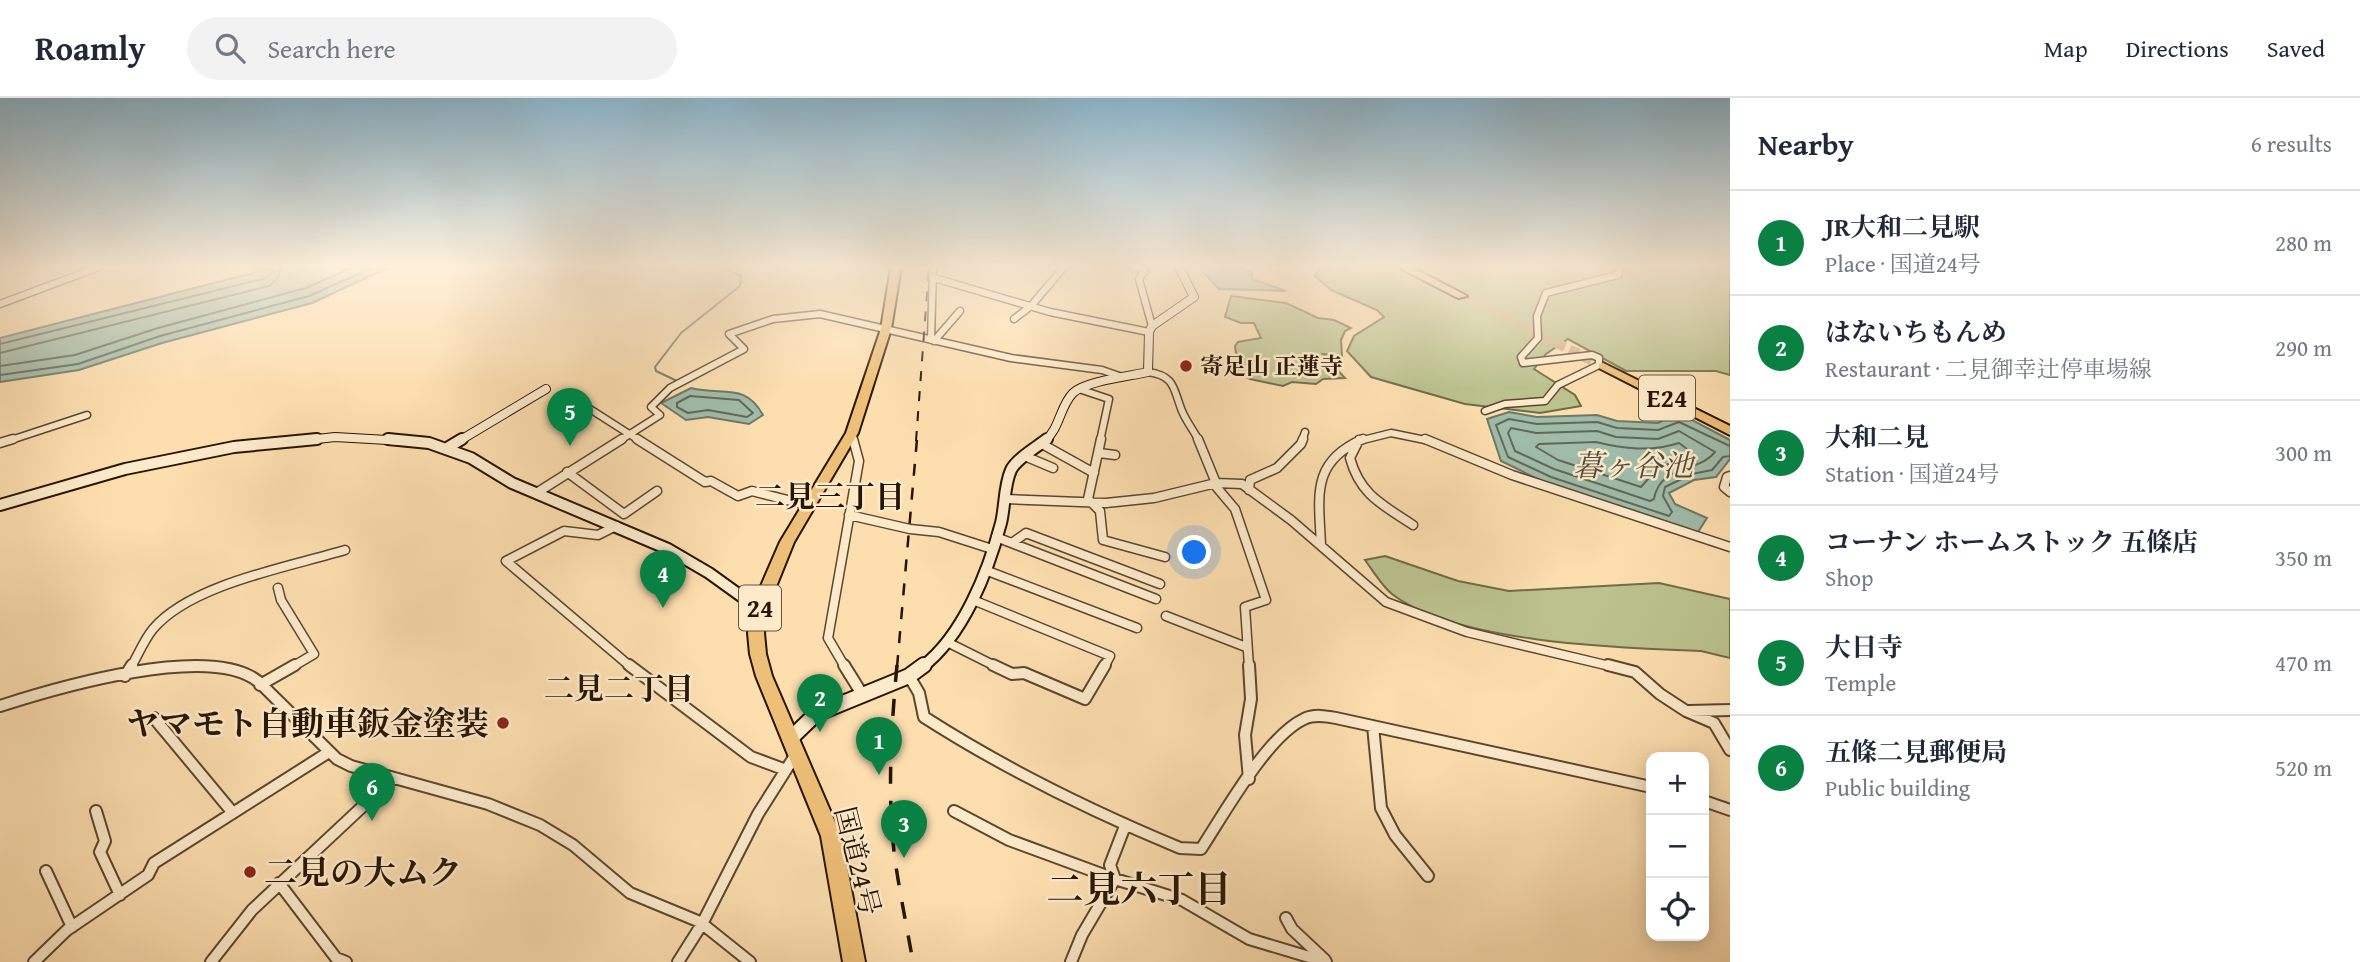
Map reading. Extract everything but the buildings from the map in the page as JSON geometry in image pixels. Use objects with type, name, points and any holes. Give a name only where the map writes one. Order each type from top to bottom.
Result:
[{"type":"highway","name":"国道24号","points":[[854,962],[831,836],[758,654],[756,633],[760,609],[787,542],[852,433],[886,328],[889,307]]},
{"type":"highway","name":"E24","points":[[1604,366],[1730,431]]},
{"type":"main road","points":[[793,746],[816,714],[909,676],[949,643],[985,570],[1006,499],[1011,469],[1053,434],[1070,396],[1079,389],[1148,372],[1150,329],[1180,307]]},
{"type":"main road","points":[[447,448],[546,388]]},
{"type":"main road","points":[[0,505],[125,469],[257,444],[335,437],[380,438],[447,448],[471,458],[512,483],[668,549],[709,573],[760,609]]},
{"type":"street","points":[[931,307],[932,341]]},
{"type":"street","points":[[1014,320],[1029,307]]},
{"type":"street","points":[[1038,307],[1150,329],[1145,307]]},
{"type":"street","points":[[1485,411],[1492,406],[1504,404],[1544,402],[1554,396],[1558,385],[1576,380],[1582,372],[1599,365],[1599,358],[1592,355],[1523,363],[1521,357],[1538,338],[1537,316],[1540,307]]},
{"type":"street","points":[[932,341],[960,310]]},
{"type":"street","points":[[538,492],[660,415],[651,407],[670,388],[744,349],[729,334],[764,321],[814,313],[1046,365],[1057,363],[1102,370],[1122,377]]},
{"type":"street","points":[[1148,372],[1161,374],[1176,388],[1182,412],[1202,445],[1214,483],[1235,509],[1266,600],[1245,607],[1251,699],[1245,735],[1250,779]]},
{"type":"street","points":[[1079,389],[1109,399],[1088,499],[1100,512],[1102,540],[1165,557]]},
{"type":"street","points":[[590,409],[705,482],[711,481],[738,496],[752,491],[807,505]]},
{"type":"street","points":[[0,443],[87,415]]},
{"type":"street","points":[[1249,490],[1250,480],[1277,468],[1301,444],[1305,432]]},
{"type":"street","points":[[852,433],[859,461],[828,638],[862,694]]},
{"type":"street","points":[[1321,545],[1320,481],[1325,468],[1340,451],[1359,440],[1393,433],[1416,438],[1530,481],[1730,547]]},
{"type":"street","points":[[1359,440],[1350,458],[1360,486],[1413,525]]},
{"type":"street","points":[[1042,444],[1094,473]]},
{"type":"street","points":[[1098,453],[1115,455]]},
{"type":"street","points":[[1027,457],[1053,468]]},
{"type":"street","points":[[567,472],[624,514],[657,491]]},
{"type":"street","points":[[1730,476],[1724,486],[1730,492]]},
{"type":"street","points":[[1006,499],[1092,503],[1154,498],[1214,483],[1242,484],[1321,545],[1386,602],[1467,632],[1552,650],[1634,672],[1686,711],[1714,723],[1730,750]]},
{"type":"street","points":[[849,515],[911,530],[939,532],[992,549]]},
{"type":"street","points":[[616,526],[598,535],[564,531],[506,561],[683,708],[751,757],[786,770]]},
{"type":"street","points":[[1012,543],[1026,533],[1160,584]]},
{"type":"street","points":[[996,537],[1156,599]]},
{"type":"street","points":[[125,676],[153,629],[186,602],[216,589],[345,550]]},
{"type":"street","points":[[985,570],[1137,628]]},
{"type":"street","points":[[260,685],[313,654],[281,600],[278,588]]},
{"type":"street","points":[[949,643],[1012,674],[1024,673],[1085,699],[1110,656],[972,600]]},
{"type":"street","points":[[1166,616],[1246,647]]},
{"type":"street","points":[[0,706],[34,694],[156,670],[201,667],[248,674],[329,752],[351,766],[476,801],[527,820],[563,838],[586,855],[609,879],[632,894],[702,923],[750,962]]},
{"type":"street","points":[[909,676],[919,693],[924,717],[969,747],[1004,763],[1047,790],[1180,848],[1201,849],[1273,746],[1291,727],[1307,718],[1329,717],[1646,786]]},
{"type":"street","points":[[1686,711],[1730,710]]},
{"type":"street","points":[[154,718],[233,813]]},
{"type":"street","points":[[1373,726],[1378,744],[1381,808],[1391,827],[1428,876]]},
{"type":"street","points":[[678,962],[702,923],[758,814],[786,770],[793,746]]},
{"type":"street","points":[[34,962],[72,927],[148,876],[154,863],[329,752]]},
{"type":"street","points":[[211,962],[251,910],[392,779]]},
{"type":"street","points":[[1709,803],[1730,810]]},
{"type":"street","points":[[96,811],[105,841],[100,852],[120,895]]},
{"type":"street","points":[[954,811],[1009,840],[1115,879],[1182,900],[1249,939],[1326,962]]},
{"type":"street","points":[[1071,962],[1082,935],[1115,879],[1110,864],[1125,826]]},
{"type":"street","points":[[46,871],[72,927]]},
{"type":"street","points":[[279,883],[336,958],[346,962]]},
{"type":"street","points":[[1286,918],[1292,929],[1326,962]]},
{"type":"green space","points":[[1228,307],[1295,307],[1351,328],[1345,331],[1341,340],[1342,356],[1323,354],[1345,378],[1323,379],[1316,384],[1292,382],[1283,386],[1250,379],[1239,373],[1235,346],[1238,342],[1261,338],[1254,323],[1241,323],[1225,317]]},
{"type":"green space","points":[[1371,307],[1730,307],[1730,375],[1716,371],[1626,371],[1568,339],[1546,354],[1534,369],[1575,395],[1581,406],[1540,413],[1465,404],[1371,377],[1347,351],[1354,336],[1384,317]]},
{"type":"green space","points":[[1385,556],[1458,581],[1509,591],[1659,583],[1730,599],[1730,658],[1701,651],[1540,640],[1456,623],[1420,610],[1388,591],[1365,560]]},
{"type":"water","points":[[119,307],[296,307],[162,343],[79,370],[0,382],[0,338]]},
{"type":"water","points":[[691,388],[741,394],[749,398],[763,415],[749,424],[708,417],[686,420],[661,403]]},
{"type":"water","name":"暮ヶ谷池","points":[[1509,412],[1537,417],[1597,415],[1617,421],[1658,423],[1679,413],[1730,440],[1730,459],[1716,477],[1694,480],[1669,493],[1675,504],[1707,518],[1698,532],[1548,484],[1501,461],[1487,419]]},
{"type":"waterway","points":[[677,381],[656,371],[655,367],[681,333],[713,307]]},
{"type":"tunnel","points":[[1485,307],[1603,366]]},
{"type":"railway","points":[[916,441],[926,307]]},
{"type":"railway","points":[[897,667],[917,439]]},
{"type":"railway","points":[[897,665],[891,812],[895,860],[913,962]]},
{"type":"place","name":"寄足山 正蓮寺","points":[[1186,366]]},
{"type":"place","name":"大日寺","points":[[570,446]]},
{"type":"place","name":"コーナン ホームストック 五條店","points":[[663,608]]},
{"type":"place","name":"ヤマモト自動車鈑金塗装","points":[[503,723]]},
{"type":"place","name":"はないちもんめ","points":[[820,732]]},
{"type":"place","name":"JR大和二見駅","points":[[879,775]]},
{"type":"place","name":"五條二見郵便局","points":[[372,821]]},
{"type":"place","name":"大和二見","points":[[904,858]]},
{"type":"place","name":"二見の大ムク","points":[[250,872]]},
{"type":"district","name":"二見三丁目","points":[[830,497]]},
{"type":"district","name":"二見二丁目","points":[[619,689]]},
{"type":"district","name":"二見六丁目","points":[[1139,889]]}]
